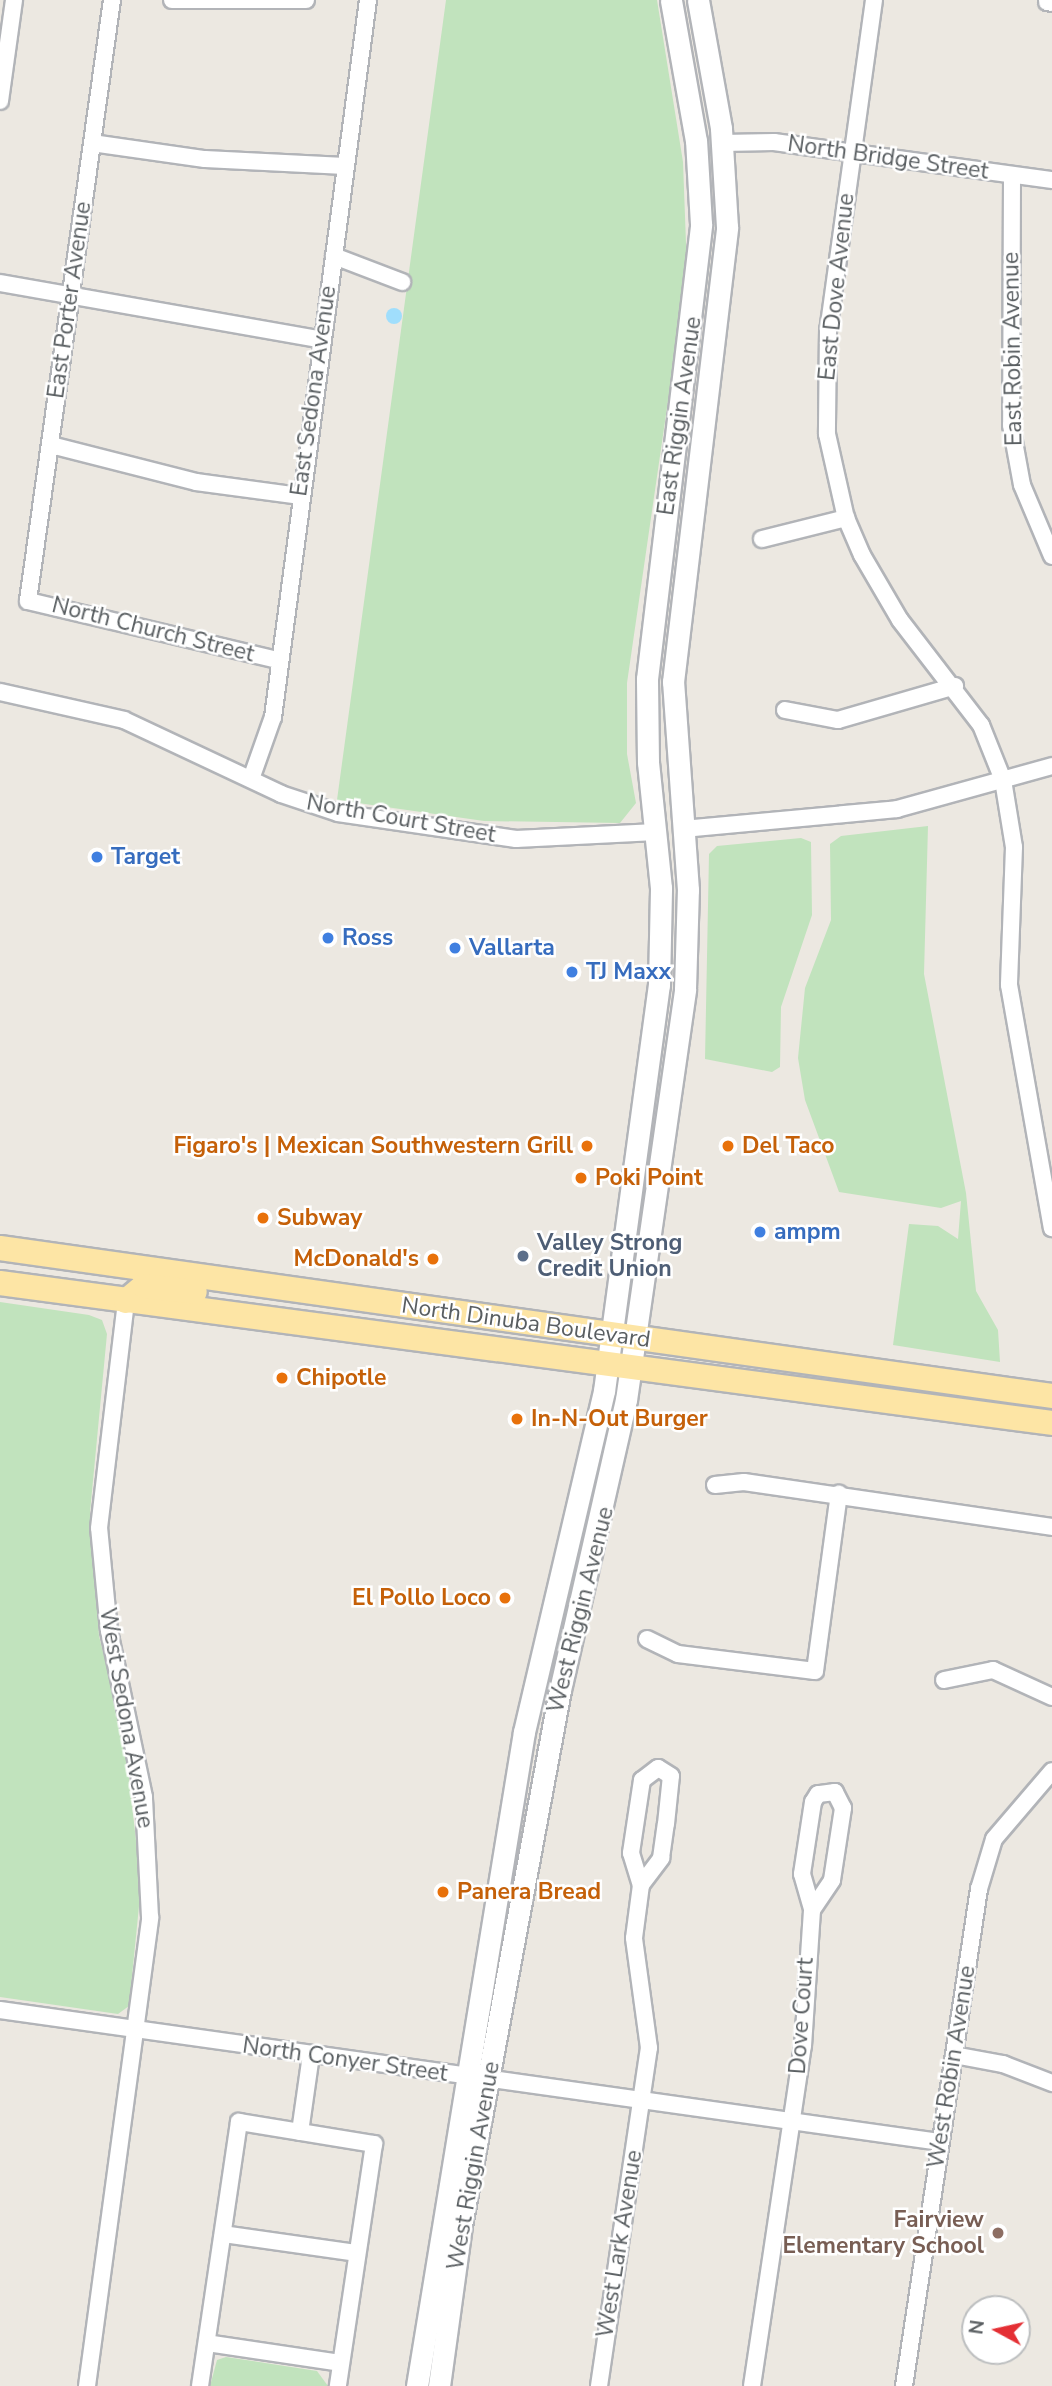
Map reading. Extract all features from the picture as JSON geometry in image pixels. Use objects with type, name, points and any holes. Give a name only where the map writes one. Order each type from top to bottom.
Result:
[{"type":"main road","name":"East Riggin Avenue","points":[[656,832],[646,721],[652,623],[701,238],[696,141],[671,0]]},
{"type":"main road","name":"East Riggin Avenue","points":[[683,830],[673,682],[724,283],[723,143],[698,0]]},
{"type":"main road","points":[[652,623],[667,820],[683,830]]},
{"type":"main road","name":"West Riggin Avenue","points":[[439,2386],[461,2225],[491,2081],[527,1864],[620,1367],[682,1016],[688,918],[683,830]]},
{"type":"main road","points":[[656,832],[671,840],[674,860],[682,1016]]},
{"type":"main road","name":"West Riggin Avenue","points":[[625,1337],[659,985],[656,832]]},
{"type":"main road","name":"North Dinuba Boulevard","points":[[0,1248],[1052,1396]]},
{"type":"main road","points":[[3,1283],[117,1282],[127,1265]]},
{"type":"main road","name":"North Dinuba Boulevard","points":[[3,1283],[1052,1423]]},
{"type":"main road","points":[[126,1301],[144,1286],[225,1295],[268,1286]]},
{"type":"main road","name":"West Riggin Avenue","points":[[417,2386],[463,2077],[524,1732],[620,1367]]},
{"type":"main road","points":[[524,1732],[534,1749],[523,1826],[527,1864]]},
{"type":"street","points":[[0,101],[14,0]]},
{"type":"street","name":"East Porter Avenue","points":[[28,601],[112,0]]},
{"type":"street","points":[[172,0],[306,0]]},
{"type":"street","name":"East Sedona Avenue","points":[[251,779],[273,717],[299,496],[368,0]]},
{"type":"street","name":"East Dove Avenue","points":[[874,0],[825,359],[827,434],[846,518],[883,594],[955,685],[981,724],[1003,780],[1014,847],[1009,985],[1052,1228]]},
{"type":"street","name":"North Bridge Street","points":[[723,143],[774,142],[852,155],[1052,180]]},
{"type":"street","points":[[92,143],[205,159],[345,166]]},
{"type":"street","name":"East Robin Avenue","points":[[1013,177],[1011,425],[1022,485],[1052,556]]},
{"type":"street","points":[[334,256],[402,282]]},
{"type":"street","points":[[0,283],[72,293],[213,325],[322,340]]},
{"type":"street","points":[[51,445],[184,479],[299,496]]},
{"type":"street","points":[[762,538],[846,518]]},
{"type":"street","name":"North Church Street","points":[[28,601],[278,660]]},
{"type":"street","points":[[785,710],[838,720],[955,685]]},
{"type":"street","name":"North Court Street","points":[[0,692],[124,720],[251,779],[338,813],[485,836],[558,841],[656,832]]},
{"type":"street","points":[[683,830],[882,812],[1052,766]]},
{"type":"street","name":"West Sedona Avenue","points":[[87,2386],[137,2030],[150,1917],[144,1797],[110,1630],[99,1528],[126,1301]]},
{"type":"street","points":[[715,1485],[744,1482],[1052,1527]]},
{"type":"street","points":[[647,1639],[678,1654],[815,1671],[839,1494]]},
{"type":"street","points":[[944,1680],[993,1670],[1052,1697]]},
{"type":"street","points":[[659,1768],[671,1784],[661,1858],[641,1885],[631,1853],[642,1780],[659,1768]]},
{"type":"street","name":"West Robin Avenue","points":[[904,2386],[986,1858],[1007,1819],[1052,1771]]},
{"type":"street","name":"Dove Court","points":[[752,2386],[792,2121],[812,1910],[802,1874],[813,1802],[818,1794],[835,1792],[843,1808],[832,1880],[812,1910]]},
{"type":"street","name":"West Lark Avenue","points":[[599,2386],[642,2101],[649,2035],[634,1938],[641,1885]]},
{"type":"street","name":"North Conyer Street","points":[[0,2010],[491,2081],[941,2142]]},
{"type":"street","points":[[300,2132],[311,2055]]},
{"type":"street","points":[[954,2055],[1003,2064],[1052,2083]]},
{"type":"street","points":[[200,2386],[239,2122],[374,2144],[338,2386]]},
{"type":"street","points":[[223,2234],[358,2253]]},
{"type":"street","points":[[206,2343],[341,2363]]},
{"type":"green space","points":[[446,0],[657,0],[683,162],[687,270],[627,683],[627,754],[636,803],[620,823],[484,821],[337,800]]},
{"type":"green space","points":[[928,826],[924,974],[966,1193],[976,1291],[998,1330],[1000,1362],[893,1345],[909,1224],[938,1226],[958,1239],[961,1201],[941,1208],[839,1192],[805,1100],[798,1058],[805,988],[831,920],[830,844],[841,836]]},
{"type":"green space","points":[[801,838],[811,842],[812,915],[781,1007],[780,1067],[772,1072],[705,1059],[709,854],[717,846]]},
{"type":"green space","points":[[0,1302],[89,1315],[102,1320],[107,1334],[90,1512],[99,1636],[125,1741],[141,1886],[129,2006],[118,2014],[0,1997]]},
{"type":"green space","points":[[226,2357],[317,2371],[328,2386],[210,2386],[217,2360]]},
{"type":"water","points":[[391,308],[397,308],[402,316],[400,322],[391,324],[386,319],[386,313]]},
{"type":"place","name":"Target","points":[[97,857]]},
{"type":"place","name":"Ross","points":[[328,938]]},
{"type":"place","name":"Vallarta","points":[[455,948]]},
{"type":"place","name":"TJ Maxx","points":[[572,972]]},
{"type":"place","name":"Figaro's | Mexican Southwestern Grill","points":[[587,1146]]},
{"type":"place","name":"Del Taco","points":[[728,1146]]},
{"type":"place","name":"Poki Point","points":[[581,1178]]},
{"type":"place","name":"Subway","points":[[263,1218]]},
{"type":"place","name":"ampm","points":[[760,1232]]},
{"type":"place","name":"Valley Strong Credit Union","points":[[523,1256]]},
{"type":"place","name":"McDonald's","points":[[433,1259]]},
{"type":"place","name":"Chipotle","points":[[282,1378]]},
{"type":"place","name":"In-N-Out Burger","points":[[517,1419]]},
{"type":"place","name":"El Pollo Loco","points":[[505,1598]]},
{"type":"place","name":"Panera Bread","points":[[443,1892]]},
{"type":"place","name":"Fairview Elementary School","points":[[998,2233]]}]
